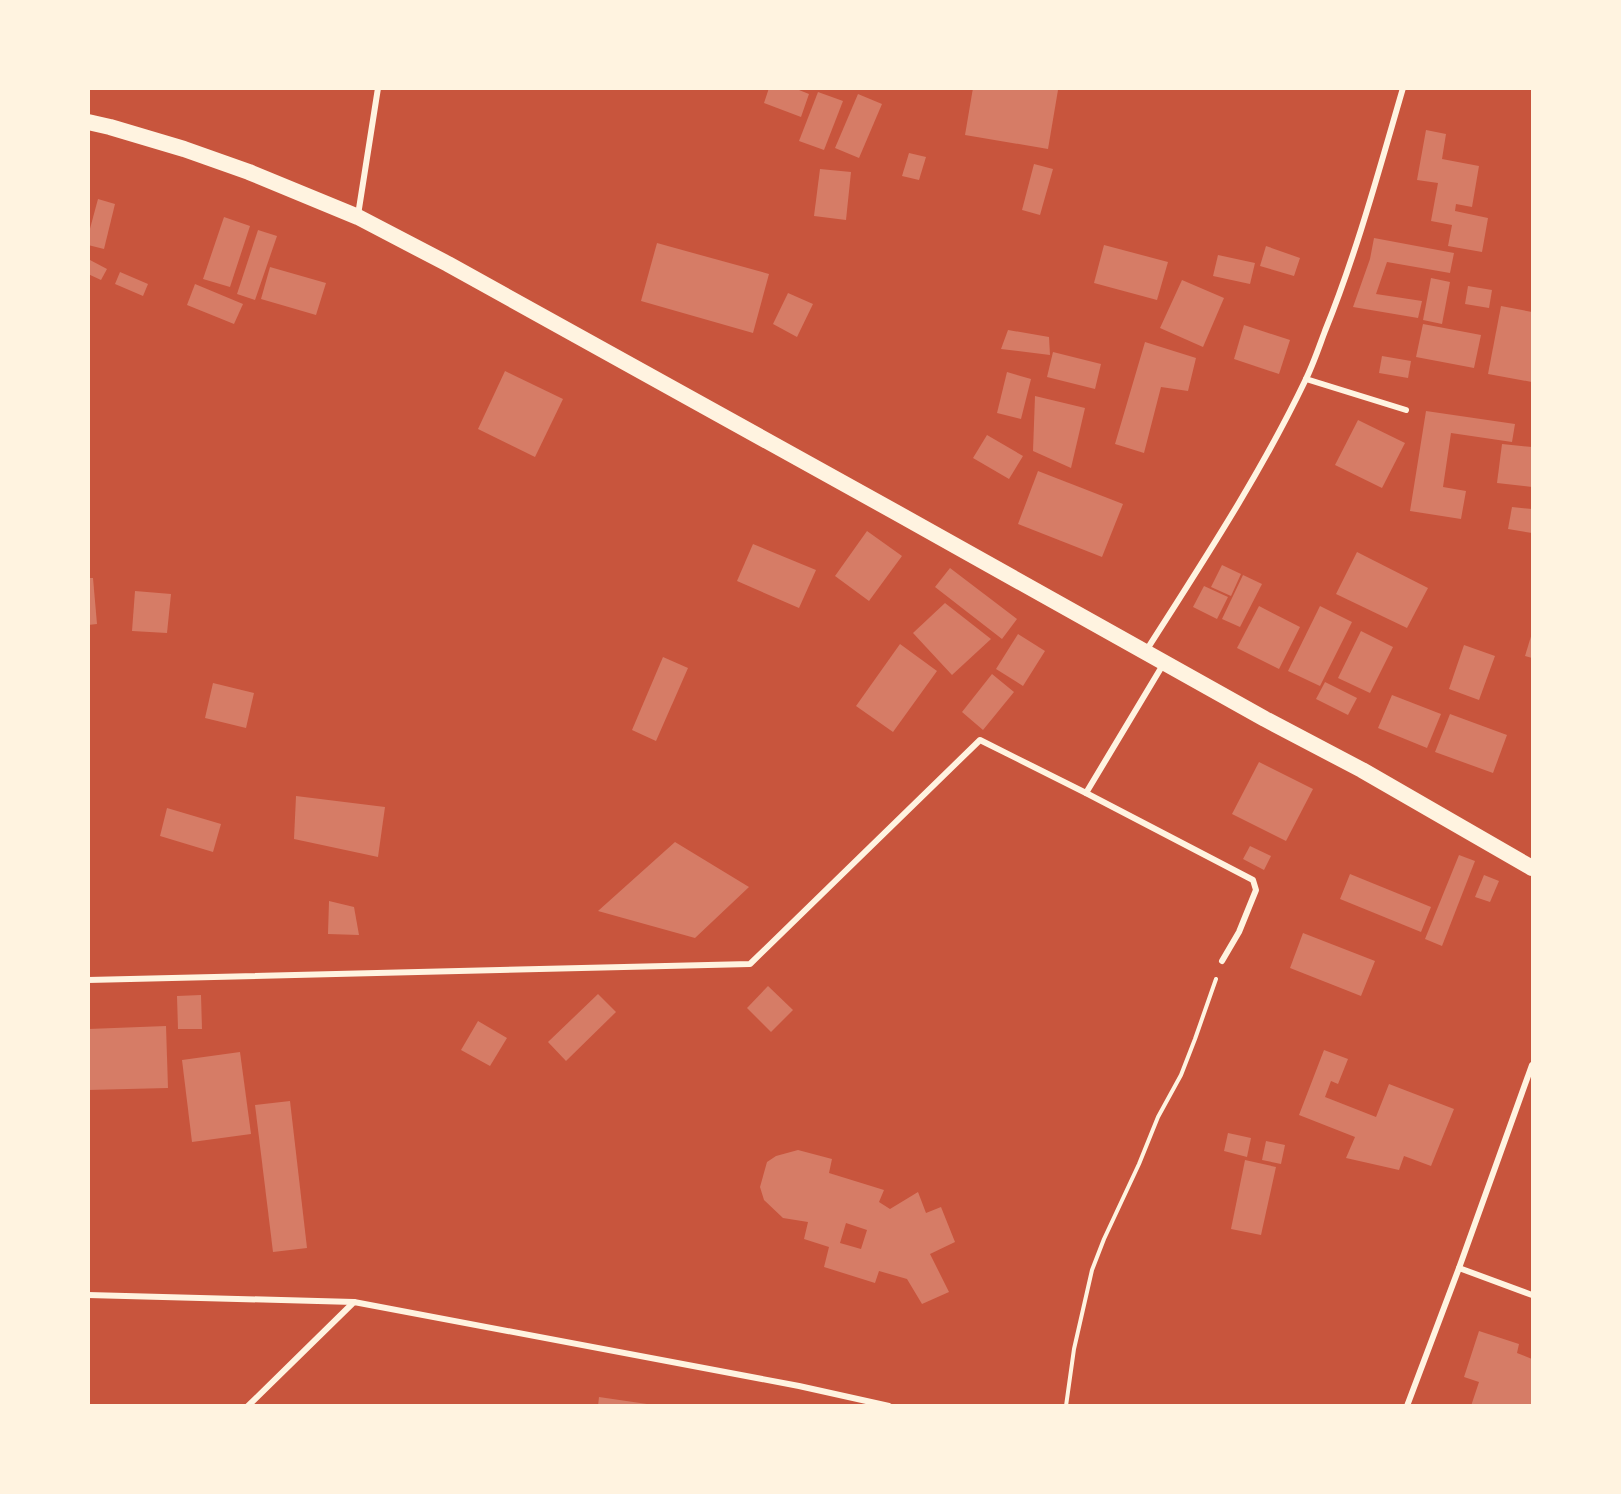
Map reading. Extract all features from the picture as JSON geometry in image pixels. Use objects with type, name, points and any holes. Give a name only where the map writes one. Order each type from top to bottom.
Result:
[{"type":"highway","points":[[88,122],[195,153],[249,172],[358,217],[458,270],[1265,719],[1362,770],[1533,868]]},
{"type":"street","points":[[358,217],[378,88]]},
{"type":"street","points":[[1145,651],[1231,516],[1274,442],[1306,379],[1342,289],[1403,88]]},
{"type":"street","points":[[1306,379],[1406,410]]},
{"type":"street","points":[[1086,793],[1164,663]]},
{"type":"street","points":[[88,980],[750,964],[980,740],[1253,880],[1256,890],[1239,932],[1222,961]]},
{"type":"street","points":[[1407,1406],[1533,1065]]},
{"type":"street","points":[[1459,1268],[1533,1294]]},
{"type":"street","points":[[88,1295],[354,1302],[799,1386],[889,1406]]},
{"type":"street","points":[[248,1406],[354,1302]]},
{"type":"path","points":[[1066,1406],[1074,1349],[1092,1270],[1158,1117],[1181,1075],[1222,961]]},
{"type":"building","points":[[769,88],[794,88],[809,94],[801,117],[764,103]]},
{"type":"building","points":[[973,88],[1058,90],[1048,149],[965,135]]},
{"type":"building","points":[[818,92],[843,101],[824,150],[799,141]]},
{"type":"building","points":[[858,94],[882,104],[859,158],[835,148]]},
{"type":"building","points":[[1426,130],[1446,134],[1442,159],[1479,166],[1472,207],[1456,204],[1455,211],[1488,218],[1482,252],[1448,246],[1452,225],[1431,221],[1438,183],[1417,180]]},
{"type":"building","points":[[909,153],[926,157],[919,180],[902,176]]},
{"type":"building","points":[[1034,164],[1053,169],[1040,215],[1022,210]]},
{"type":"building","points":[[820,169],[851,172],[846,220],[814,216]]},
{"type":"building","points":[[98,199],[115,204],[104,249],[88,245],[88,236]]},
{"type":"building","points":[[224,217],[250,226],[230,287],[203,279]]},
{"type":"building","points":[[258,230],[277,236],[255,300],[237,294]]},
{"type":"building","points":[[1374,238],[1454,253],[1450,273],[1387,262],[1376,294],[1422,301],[1418,318],[1353,307],[1370,259]]},
{"type":"building","points":[[657,243],[769,274],[753,333],[641,301]]},
{"type":"building","points":[[1104,245],[1168,262],[1157,300],[1094,283]]},
{"type":"building","points":[[1266,246],[1300,258],[1294,276],[1260,266]]},
{"type":"building","points":[[1218,255],[1255,263],[1250,284],[1213,276]]},
{"type":"building","points":[[90,260],[107,269],[101,280],[88,274]]},
{"type":"building","points":[[270,267],[326,283],[316,315],[261,299]]},
{"type":"building","points":[[120,272],[148,284],[143,296],[115,284]]},
{"type":"building","points":[[1431,278],[1450,282],[1442,324],[1423,320]]},
{"type":"building","points":[[1182,280],[1224,298],[1203,347],[1160,328]]},
{"type":"building","points":[[195,284],[243,304],[234,324],[187,305]]},
{"type":"building","points":[[1468,286],[1492,290],[1489,308],[1465,304]]},
{"type":"building","points":[[788,293],[813,304],[797,337],[773,324]]},
{"type":"building","points":[[1501,306],[1532,312],[1532,382],[1488,374]]},
{"type":"building","points":[[1423,324],[1481,335],[1474,368],[1416,357]]},
{"type":"building","points":[[1244,325],[1290,340],[1279,374],[1234,359]]},
{"type":"building","points":[[1008,330],[1049,337],[1050,355],[1001,349]]},
{"type":"building","points":[[1145,342],[1196,358],[1188,391],[1161,387],[1144,453],[1115,444]]},
{"type":"building","points":[[1053,352],[1101,364],[1095,389],[1047,377]]},
{"type":"building","points":[[1382,356],[1411,361],[1408,378],[1379,373]]},
{"type":"building","points":[[505,371],[563,399],[535,457],[478,429]]},
{"type":"building","points":[[1007,372],[1031,379],[1021,419],[997,413]]},
{"type":"building","points":[[1035,396],[1085,408],[1071,468],[1033,451]]},
{"type":"building","points":[[1426,411],[1515,424],[1512,442],[1451,433],[1443,487],[1466,491],[1461,519],[1410,511]]},
{"type":"building","points":[[1358,420],[1405,443],[1382,488],[1335,465]]},
{"type":"building","points":[[987,435],[1023,456],[1009,479],[973,458]]},
{"type":"building","points":[[1502,444],[1532,447],[1532,487],[1497,483]]},
{"type":"building","points":[[1038,471],[1123,504],[1102,557],[1018,524]]},
{"type":"building","points":[[1512,507],[1532,509],[1532,533],[1508,529]]},
{"type":"building","points":[[867,531],[902,556],[869,601],[835,576]]},
{"type":"building","points":[[753,544],[816,570],[799,608],[737,581]]},
{"type":"building","points":[[1357,552],[1428,588],[1407,628],[1336,594]]},
{"type":"building","points":[[1222,565],[1241,574],[1231,596],[1211,587]]},
{"type":"building","points":[[950,568],[1017,619],[1002,639],[935,587]]},
{"type":"building","points":[[1243,575],[1262,584],[1240,627],[1222,619]]},
{"type":"building","points":[[88,578],[93,578],[97,624],[88,625]]},
{"type":"building","points":[[1204,586],[1228,597],[1217,619],[1193,607]]},
{"type":"building","points":[[135,591],[171,594],[167,633],[132,631]]},
{"type":"building","points":[[945,603],[991,639],[952,675],[913,633]]},
{"type":"building","points":[[1259,606],[1300,627],[1279,669],[1237,648]]},
{"type":"building","points":[[1320,606],[1352,622],[1320,686],[1288,671]]},
{"type":"building","points":[[1361,631],[1393,647],[1370,693],[1338,678]]},
{"type":"building","points":[[1532,633],[1532,658],[1525,656]]},
{"type":"building","points":[[1018,634],[1045,651],[1023,686],[996,669]]},
{"type":"building","points":[[900,644],[937,671],[893,732],[856,706]]},
{"type":"building","points":[[1464,645],[1495,656],[1479,700],[1449,689]]},
{"type":"building","points":[[663,657],[688,668],[656,741],[632,730]]},
{"type":"building","points":[[992,674],[1014,692],[983,730],[962,712]]},
{"type":"building","points":[[1325,682],[1357,698],[1348,715],[1316,699]]},
{"type":"building","points":[[213,683],[254,693],[246,728],[205,718]]},
{"type":"building","points":[[1392,695],[1441,714],[1427,748],[1378,728]]},
{"type":"building","points":[[1450,714],[1507,735],[1493,773],[1435,752]]},
{"type":"building","points":[[1259,762],[1313,789],[1286,841],[1232,814]]},
{"type":"building","points":[[296,796],[385,807],[378,857],[294,839]]},
{"type":"building","points":[[167,808],[221,824],[213,852],[160,836]]},
{"type":"building","points":[[675,842],[749,887],[695,938],[598,911]]},
{"type":"building","points":[[1250,846],[1271,856],[1264,870],[1243,859]]},
{"type":"building","points":[[1459,855],[1475,861],[1442,946],[1425,939]]},
{"type":"building","points":[[1350,874],[1431,907],[1421,932],[1340,899]]},
{"type":"building","points":[[1484,875],[1499,881],[1490,902],[1475,897]]},
{"type":"building","points":[[329,901],[354,907],[359,935],[328,934]]},
{"type":"building","points":[[1303,933],[1375,961],[1361,996],[1290,968]]},
{"type":"building","points":[[768,986],[793,1010],[771,1032],[747,1008]]},
{"type":"building","points":[[598,994],[616,1012],[566,1061],[548,1042]]},
{"type":"building","points":[[201,995],[202,1029],[178,1029],[177,996]]},
{"type":"building","points":[[478,1021],[507,1038],[490,1066],[461,1050]]},
{"type":"building","points":[[166,1026],[168,1088],[88,1090],[88,1029]]},
{"type":"building","points":[[1324,1050],[1348,1059],[1338,1084],[1331,1081],[1325,1097],[1376,1117],[1389,1084],[1454,1109],[1431,1166],[1404,1156],[1399,1170],[1346,1158],[1355,1137],[1299,1115]]},
{"type":"building","points":[[240,1052],[251,1134],[192,1142],[182,1060]]},
{"type":"building","points":[[290,1101],[307,1248],[273,1252],[255,1105]]},
{"type":"building","points":[[1228,1133],[1251,1138],[1247,1157],[1224,1151]]},
{"type":"building","points":[[1266,1141],[1285,1145],[1281,1164],[1262,1160]]},
{"type":"building","points":[[798,1150],[832,1159],[829,1173],[884,1190],[879,1202],[890,1209],[918,1192],[926,1213],[941,1207],[955,1242],[930,1254],[949,1292],[922,1304],[907,1279],[879,1271],[875,1283],[824,1267],[829,1247],[804,1239],[808,1222],[783,1218],[764,1200],[760,1187],[767,1162],[776,1156]],"holes":[[[846,1223],[867,1230],[861,1249],[840,1243]]]},
{"type":"building","points":[[1245,1160],[1276,1167],[1261,1235],[1231,1229]]},
{"type":"building","points":[[1479,1331],[1519,1344],[1517,1353],[1532,1359],[1532,1406],[1471,1406],[1479,1382],[1464,1377]]},
{"type":"building","points":[[599,1397],[647,1404],[647,1406],[598,1406]]}]
